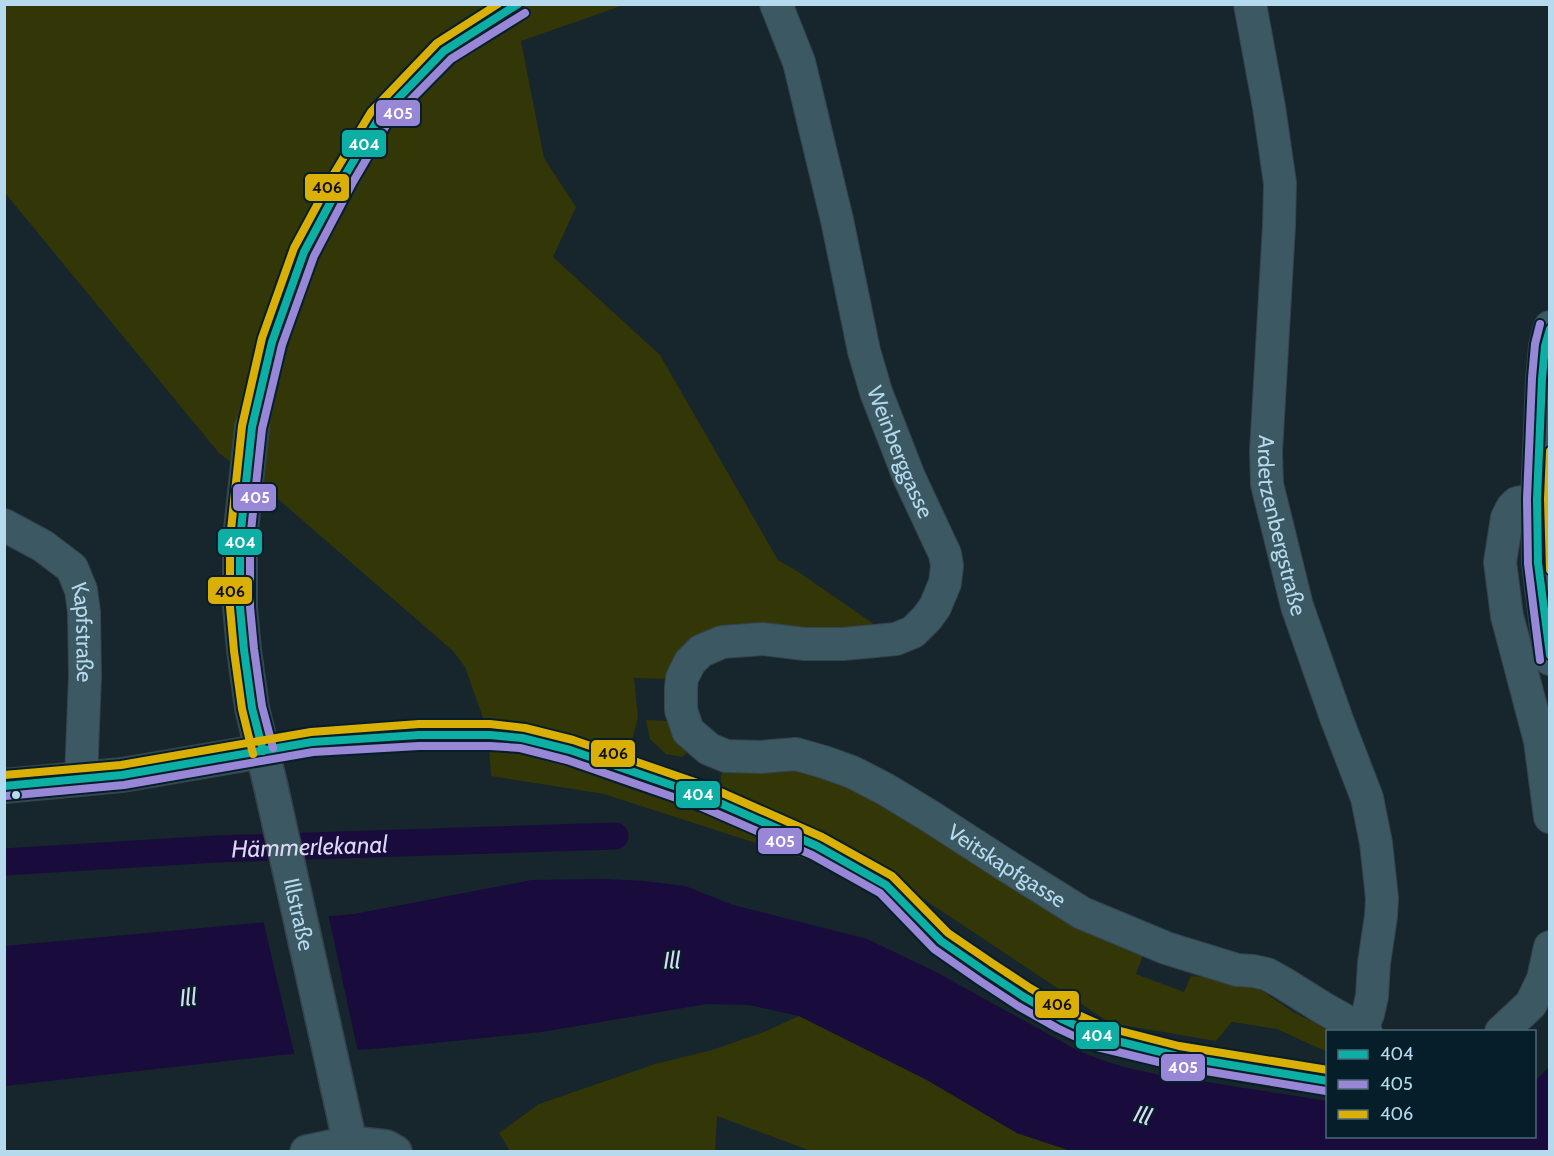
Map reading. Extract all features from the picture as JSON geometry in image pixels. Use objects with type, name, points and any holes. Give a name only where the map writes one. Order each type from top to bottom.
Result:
[{"type":"main road","name":"Illstraße","points":[[252,428],[240,539],[240,607],[244,650],[252,708],[350,1143]]},
{"type":"main road","points":[[4,786],[122,775],[262,752]]},
{"type":"main road","points":[[308,1152],[350,1143],[386,1147],[395,1152]]},
{"type":"street","name":"Weinberggasse","points":[[681,695],[682,678],[690,662],[701,651],[722,642],[762,639],[805,644],[843,644],[896,639],[913,632],[930,615],[945,583],[947,566],[945,554],[909,477],[876,392],[864,351],[837,220],[799,62],[776,4]]},
{"type":"street","name":"Ardetzenbergstraße","points":[[1250,4],[1280,183],[1280,226],[1266,452],[1267,484],[1297,606],[1367,798],[1376,843],[1382,898],[1381,916],[1372,996],[1364,1030]]},
{"type":"street","points":[[1550,327],[1545,346],[1542,378],[1537,499],[1538,562],[1550,658]]},
{"type":"street","points":[[1537,499],[1517,503],[1512,508],[1500,562],[1507,616],[1540,741],[1550,817]]},
{"type":"street","name":"Kapfstraße","points":[[4,525],[43,546],[72,568],[81,590],[84,612],[85,675],[81,780]]},
{"type":"street","name":"Veitskapfgasse","points":[[681,695],[681,710],[688,731],[709,749],[726,756],[761,757],[796,754],[852,772],[928,815],[1082,913],[1166,948],[1237,970],[1253,970],[1266,974],[1364,1030]]},
{"type":"street","points":[[1503,1030],[1531,1004],[1543,979],[1550,947]]},
{"type":"green space","points":[[4,5],[624,5],[521,41],[544,158],[576,207],[553,257],[660,355],[778,560],[881,629],[842,633],[762,628],[671,679],[634,678],[638,717],[629,752],[678,790],[718,793],[723,767],[795,766],[848,783],[1144,952],[1136,974],[1184,992],[1191,976],[1224,978],[1261,990],[1293,1012],[1330,1030],[1326,1030],[1326,1052],[1277,1029],[1232,1022],[1216,1041],[1110,1023],[919,896],[604,794],[491,776],[488,732],[465,667],[453,651],[263,486],[219,453],[5,193]]},
{"type":"green space","points":[[646,720],[668,721],[689,751],[682,757],[666,754],[650,739]]},
{"type":"green space","points":[[799,1016],[927,1080],[1017,1133],[1071,1151],[811,1151],[717,1116],[715,1151],[510,1151],[499,1133],[539,1104],[655,1064],[712,1050],[764,1032]]},
{"type":"water","name":"Ill","points":[[604,879],[685,886],[733,905],[867,939],[936,972],[1075,1049],[1108,1062],[1160,1075],[1326,1101],[1326,1138],[1536,1138],[1536,1080],[1549,1067],[1550,1151],[1071,1151],[1017,1133],[927,1080],[799,1016],[749,1005],[707,1004],[541,1032],[385,1048],[281,1055],[5,1086],[5,946],[354,914],[532,880]]},
{"type":"pier","points":[[328,913],[358,1052],[295,1057],[263,920]]},
{"type":"waterway","name":"Hämmerlekanal","points":[[4,862],[216,849],[615,836]]},
{"type":"tunnel","points":[[252,427],[272,342],[304,252],[379,118],[444,51],[519,4]]},
{"type":"transit line","name":"406","points":[[253,754],[242,709],[234,651],[230,607],[230,539],[242,426],[262,338],[294,248],[371,112],[437,43],[498,4]]},
{"type":"transit line","name":"404","points":[[263,751],[252,708],[244,650],[240,607],[240,539],[252,427],[272,342],[304,252],[379,118],[444,51],[518,4]]},
{"type":"transit line","name":"405","points":[[273,748],[262,706],[254,649],[250,607],[250,540],[262,429],[282,345],[314,256],[387,124],[451,59],[525,13]]},
{"type":"transit line","name":"405","points":[[1540,324],[1535,344],[1532,378],[1527,499],[1528,564],[1540,660]]},
{"type":"transit line","name":"404","points":[[1550,329],[1545,346],[1542,379],[1537,499],[1538,563],[1550,655]]},
{"type":"transit line","name":"406","points":[[1550,451],[1548,499],[1550,570]]},
{"type":"transit line","name":"406","points":[[4,775],[121,765],[311,732],[419,724],[490,724],[525,728],[573,740],[709,787],[822,837],[892,876],[948,933],[992,963],[1067,1010],[1105,1027],[1179,1046],[1326,1070]]},
{"type":"transit line","name":"404","points":[[4,786],[122,775],[312,742],[419,735],[490,735],[522,738],[570,750],[706,797],[817,846],[886,885],[941,941],[986,972],[1062,1019],[1101,1037],[1177,1056],[1326,1081]]},
{"type":"transit line","name":"405","points":[[5,796],[124,785],[313,752],[419,746],[520,748],[567,760],[702,807],[812,855],[880,893],[934,949],[980,981],[1018,1006],[1097,1047],[1175,1066],[1326,1091]]}]
